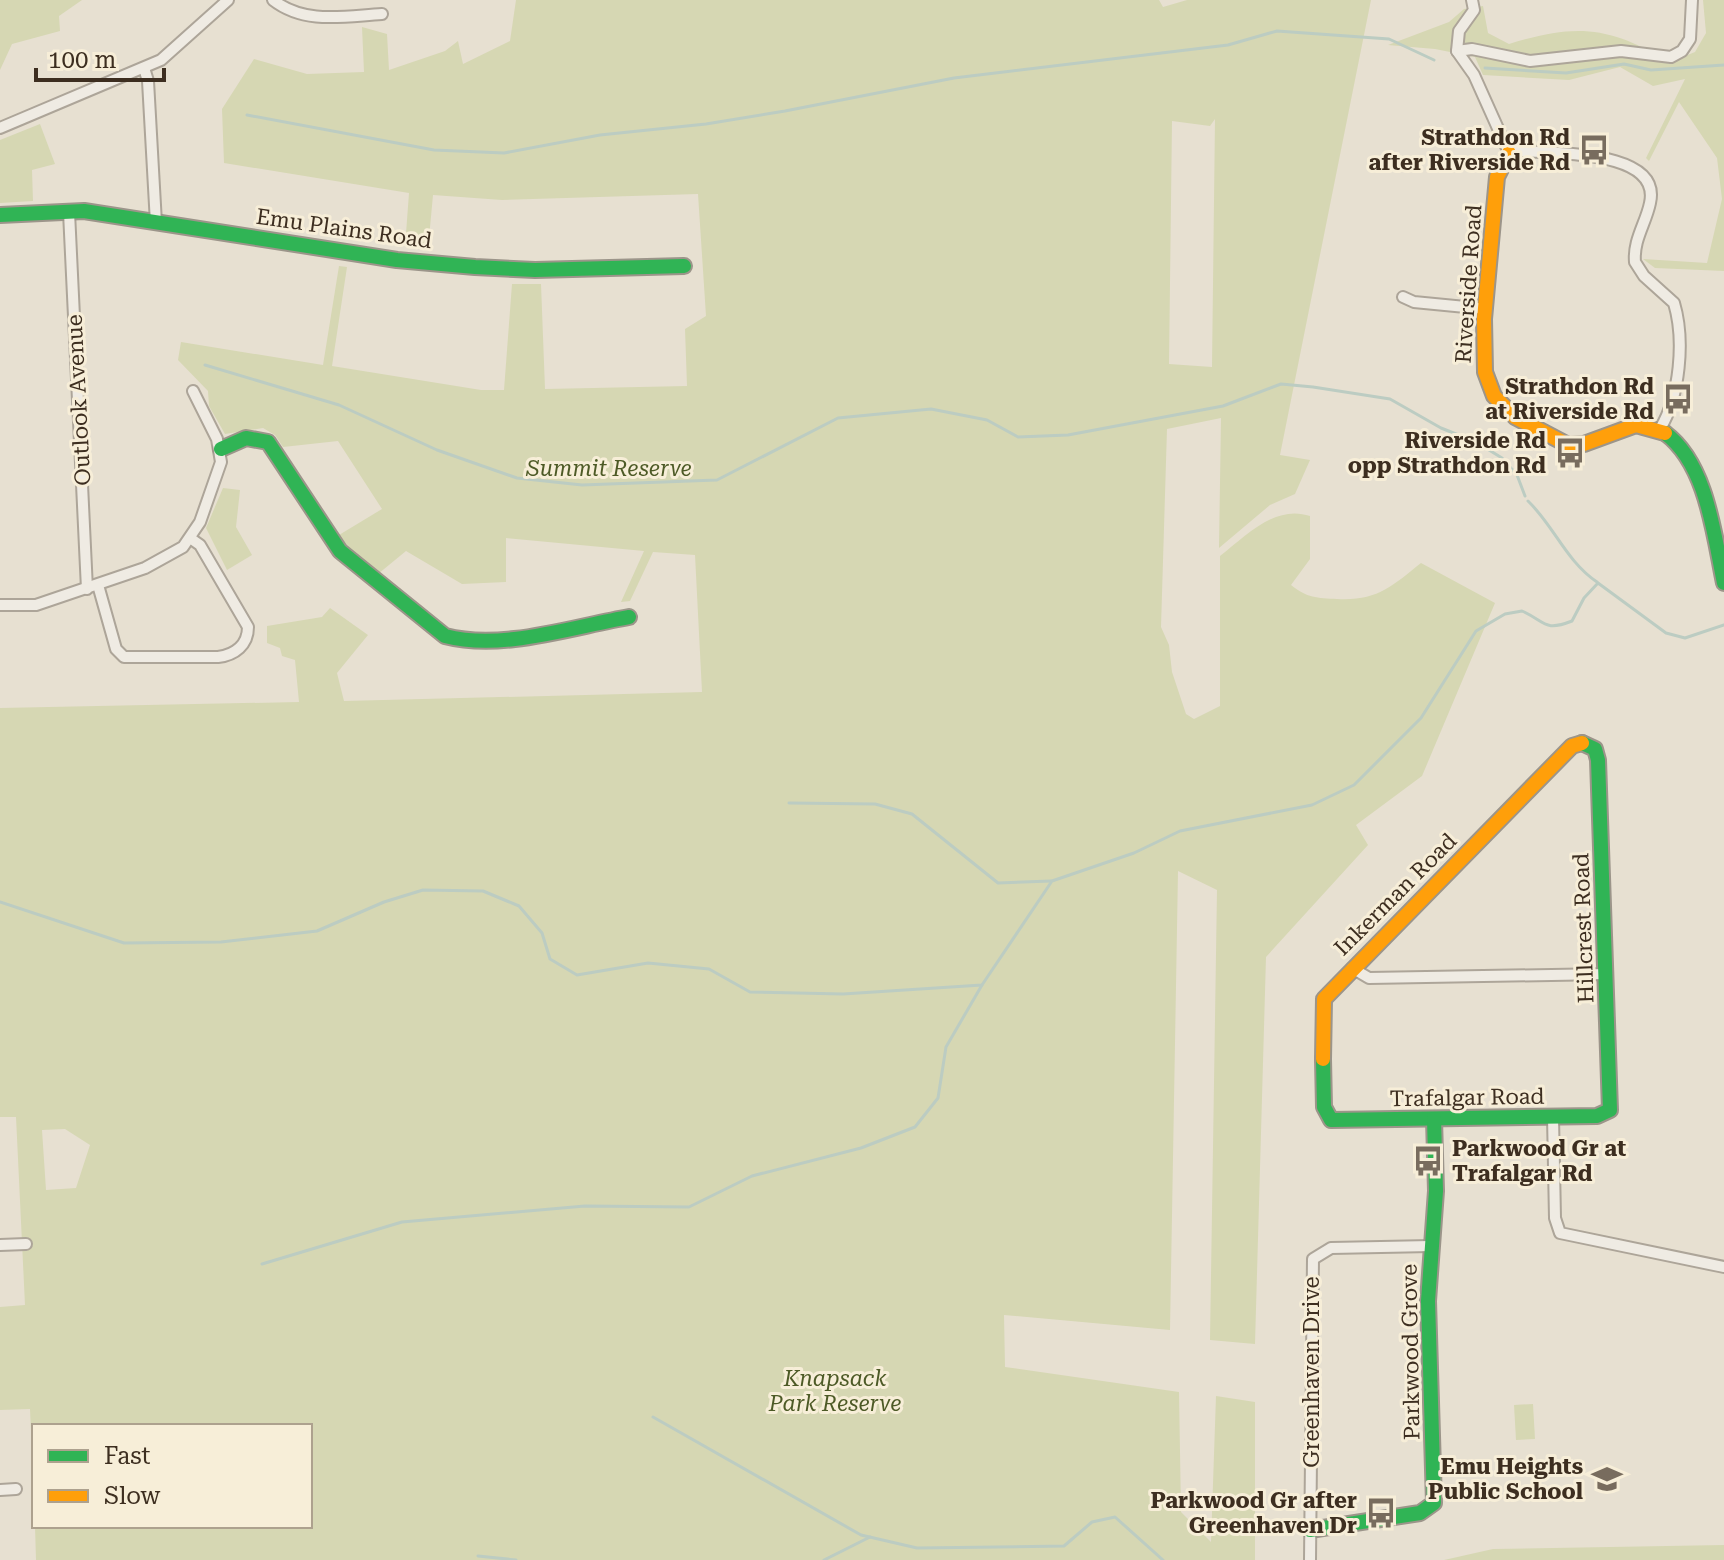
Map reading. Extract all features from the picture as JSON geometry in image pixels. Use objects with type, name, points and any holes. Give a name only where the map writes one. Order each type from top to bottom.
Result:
[{"type":"street","points":[[0,128],[167,56],[228,0]]},
{"type":"street","points":[[273,0],[292,11],[312,17],[382,14]]},
{"type":"street","points":[[1472,0],[1474,10],[1459,31],[1457,51],[1474,75],[1509,153],[1523,151],[1617,161],[1637,168],[1648,182],[1651,202],[1639,233],[1635,262],[1674,303],[1679,343],[1666,419],[1660,429],[1680,448],[1703,498],[1724,583]]},
{"type":"street","points":[[1457,51],[1472,49],[1530,61],[1621,51],[1671,57],[1682,51],[1690,39],[1692,0]]},
{"type":"street","points":[[144,68],[148,81],[156,223]]},
{"type":"street","name":"Riverside Road","points":[[1509,153],[1498,173],[1482,361],[1484,376],[1495,400],[1509,413],[1569,445],[1587,444],[1622,426],[1645,425],[1660,429]]},
{"type":"street","name":"Emu Plains Road","points":[[0,215],[69,212],[408,261],[535,270],[684,266]]},
{"type":"street","name":"Outlook Avenue","points":[[69,212],[92,587],[116,649],[124,657],[191,658],[231,654],[245,642],[248,627],[200,545],[190,538]]},
{"type":"street","points":[[1403,297],[1414,302],[1486,309]]},
{"type":"street","points":[[0,605],[29,607],[92,587],[167,559],[190,538],[217,480],[221,449],[193,391]]},
{"type":"street","points":[[221,449],[246,438],[268,442],[340,551],[449,638],[505,639],[629,617]]},
{"type":"street","name":"Inkerman Road","points":[[1329,1118],[1324,1107],[1321,1004],[1352,968],[1572,746],[1587,744]]},
{"type":"street","name":"Hillcrest Road","points":[[1587,744],[1595,749],[1598,760],[1611,1106],[1606,1114]]},
{"type":"street","points":[[1352,968],[1369,978],[1607,974]]},
{"type":"street","name":"Trafalgar Road","points":[[1329,1118],[1340,1122],[1606,1114]]},
{"type":"street","points":[[1553,1117],[1555,1218],[1560,1233],[1724,1267]]},
{"type":"street","name":"Parkwood Grove","points":[[1310,1530],[1420,1513],[1434,1503],[1428,1301],[1436,1191],[1434,1119]]},
{"type":"street","points":[[0,1245],[26,1244]]},
{"type":"street","name":"Greenhaven Drive","points":[[1310,1560],[1313,1259],[1331,1248],[1431,1246]]},
{"type":"street","points":[[0,1490],[16,1489]]},
{"type":"green space","points":[[0,0],[82,0],[59,16],[60,31],[12,44],[0,70]]},
{"type":"green space","points":[[516,0],[1159,0],[1163,7],[1187,0],[1371,0],[1280,455],[1310,460],[1295,494],[1270,505],[1219,548],[1221,418],[1167,429],[1161,627],[1169,645],[1172,672],[1186,714],[1194,719],[1220,706],[1220,556],[1262,524],[1285,514],[1297,513],[1310,516],[1310,559],[1291,585],[1302,593],[1324,598],[1363,598],[1383,591],[1421,563],[1495,603],[1422,776],[1356,825],[1368,845],[1266,957],[1255,1344],[1210,1340],[1217,890],[1178,871],[1170,1330],[1004,1315],[1005,1367],[1179,1392],[1181,1512],[1211,1542],[1216,1396],[1255,1402],[1255,1560],[36,1560],[35,1528],[312,1528],[312,1424],[32,1424],[32,1454],[30,1409],[0,1410],[0,1307],[25,1305],[16,1117],[0,1117],[0,708],[299,702],[295,660],[282,656],[280,648],[267,643],[267,626],[322,617],[330,608],[368,635],[337,673],[344,701],[702,692],[695,555],[653,552],[630,601],[621,602],[644,551],[506,538],[506,582],[462,584],[406,551],[378,574],[349,551],[339,535],[382,509],[338,441],[283,447],[275,435],[263,428],[225,434],[209,406],[208,391],[178,360],[181,342],[323,365],[339,266],[347,267],[332,366],[481,390],[504,390],[512,284],[541,284],[545,389],[687,386],[685,329],[706,316],[698,194],[502,200],[433,195],[428,249],[405,247],[409,193],[224,163],[222,109],[254,59],[307,74],[364,72],[362,27],[387,34],[389,70],[445,51],[458,41],[463,64],[510,41]],"holes":[[[1215,119],[1212,367],[1169,364],[1172,121],[1210,126]],[[65,1129],[90,1145],[76,1188],[46,1190],[42,1130]]]},
{"type":"green space","points":[[1703,0],[1724,0],[1724,271],[1655,268],[1643,259],[1707,263],[1722,199],[1717,158],[1679,102],[1649,161],[1646,158],[1685,79],[1653,86],[1620,67],[1569,80],[1483,75],[1475,57],[1435,49],[1388,45],[1449,22],[1464,9],[1483,6],[1488,33],[1509,44],[1554,33],[1592,32],[1629,41],[1670,62],[1695,52],[1706,33]]},
{"type":"green space","points":[[40,124],[55,164],[32,170],[33,201],[0,203],[0,140]]},
{"type":"green space","points":[[223,488],[240,490],[236,527],[252,555],[227,570],[206,528]]},
{"type":"green space","points":[[1533,1404],[1535,1439],[1516,1440],[1514,1405]]},
{"type":"green space","points":[[1724,1545],[1724,1560],[1444,1560],[1493,1549]]},
{"type":"waterway","points":[[247,115],[434,150],[504,153],[600,135],[706,124],[785,111],[954,78],[1228,45],[1277,31],[1389,39],[1434,60]]},
{"type":"waterway","points":[[1485,68],[1566,73],[1624,64],[1651,70],[1724,65]]},
{"type":"waterway","points":[[205,365],[339,405],[437,450],[517,478],[582,485],[717,480],[838,418],[931,409],[987,420],[1018,437],[1068,435],[1223,406],[1281,384],[1313,387],[1390,399],[1441,428],[1476,442],[1502,458],[1517,475],[1525,496]]},
{"type":"waterway","points":[[1528,501],[1568,554],[1597,582]]},
{"type":"waterway","points":[[0,902],[124,943],[221,942],[317,931],[384,902],[423,890],[483,891],[519,906],[542,933],[550,959],[577,975],[648,963],[709,969],[750,992],[843,994],[982,985],[1052,881],[1134,853],[1180,831],[1312,805],[1354,785],[1421,718],[1476,631],[1505,614],[1522,611],[1550,626],[1563,624],[1572,621],[1584,598],[1598,583],[1666,633],[1685,638],[1724,625]]},
{"type":"waterway","points":[[789,803],[875,804],[912,814],[998,883],[1051,881]]},
{"type":"waterway","points":[[262,1264],[402,1222],[585,1206],[689,1207],[752,1176],[861,1148],[915,1127],[938,1098],[946,1047],[982,985]]},
{"type":"waterway","points":[[653,1417],[861,1535],[917,1548],[1064,1546],[1092,1522],[1115,1517],[1163,1560]]},
{"type":"waterway","points":[[824,1560],[870,1537]]},
{"type":"waterway","points":[[478,1556],[516,1560]]},
{"type":"traffic: fast","points":[[0,215],[84,211],[397,260],[475,267],[535,270],[684,266]]},
{"type":"traffic: fast","points":[[1665,433],[1679,446],[1699,481],[1712,523],[1724,583]]},
{"type":"traffic: fast","points":[[221,449],[246,438],[268,442],[340,551],[445,636],[467,640],[513,639],[629,617]]},
{"type":"traffic: fast","points":[[1323,1059],[1324,1107],[1331,1120],[1597,1116],[1610,1110],[1598,760],[1595,749],[1582,743]]},
{"type":"traffic: fast","points":[[1310,1530],[1420,1513],[1434,1503],[1428,1301],[1436,1191],[1434,1119]]},
{"type":"traffic: slow","points":[[1509,153],[1497,177],[1484,319],[1485,372],[1494,396],[1515,417],[1568,445],[1584,444],[1636,425],[1665,433]]},
{"type":"traffic: slow","points":[[1323,1059],[1324,999],[1572,746],[1582,743]]},
{"type":"place","name":"Strathdon Rd after Riverside Rd","points":[[1594,150]]},
{"type":"place","name":"Strathdon Rd at Riverside Rd","points":[[1678,399]]},
{"type":"place","name":"Riverside Rd opp Strathdon Rd","points":[[1570,453]]},
{"type":"place","name":"Parkwood Gr at Trafalgar Rd","points":[[1428,1161]]},
{"type":"place","name":"Emu Heights Public School","points":[[1607,1479]]},
{"type":"place","name":"Parkwood Gr after Greenhaven Dr","points":[[1381,1513]]},
{"type":"park label","name":"Summit Reserve","points":[[609,468]]},
{"type":"park label","name":"Knapsack Park Reserve","points":[[835,1390]]}]
